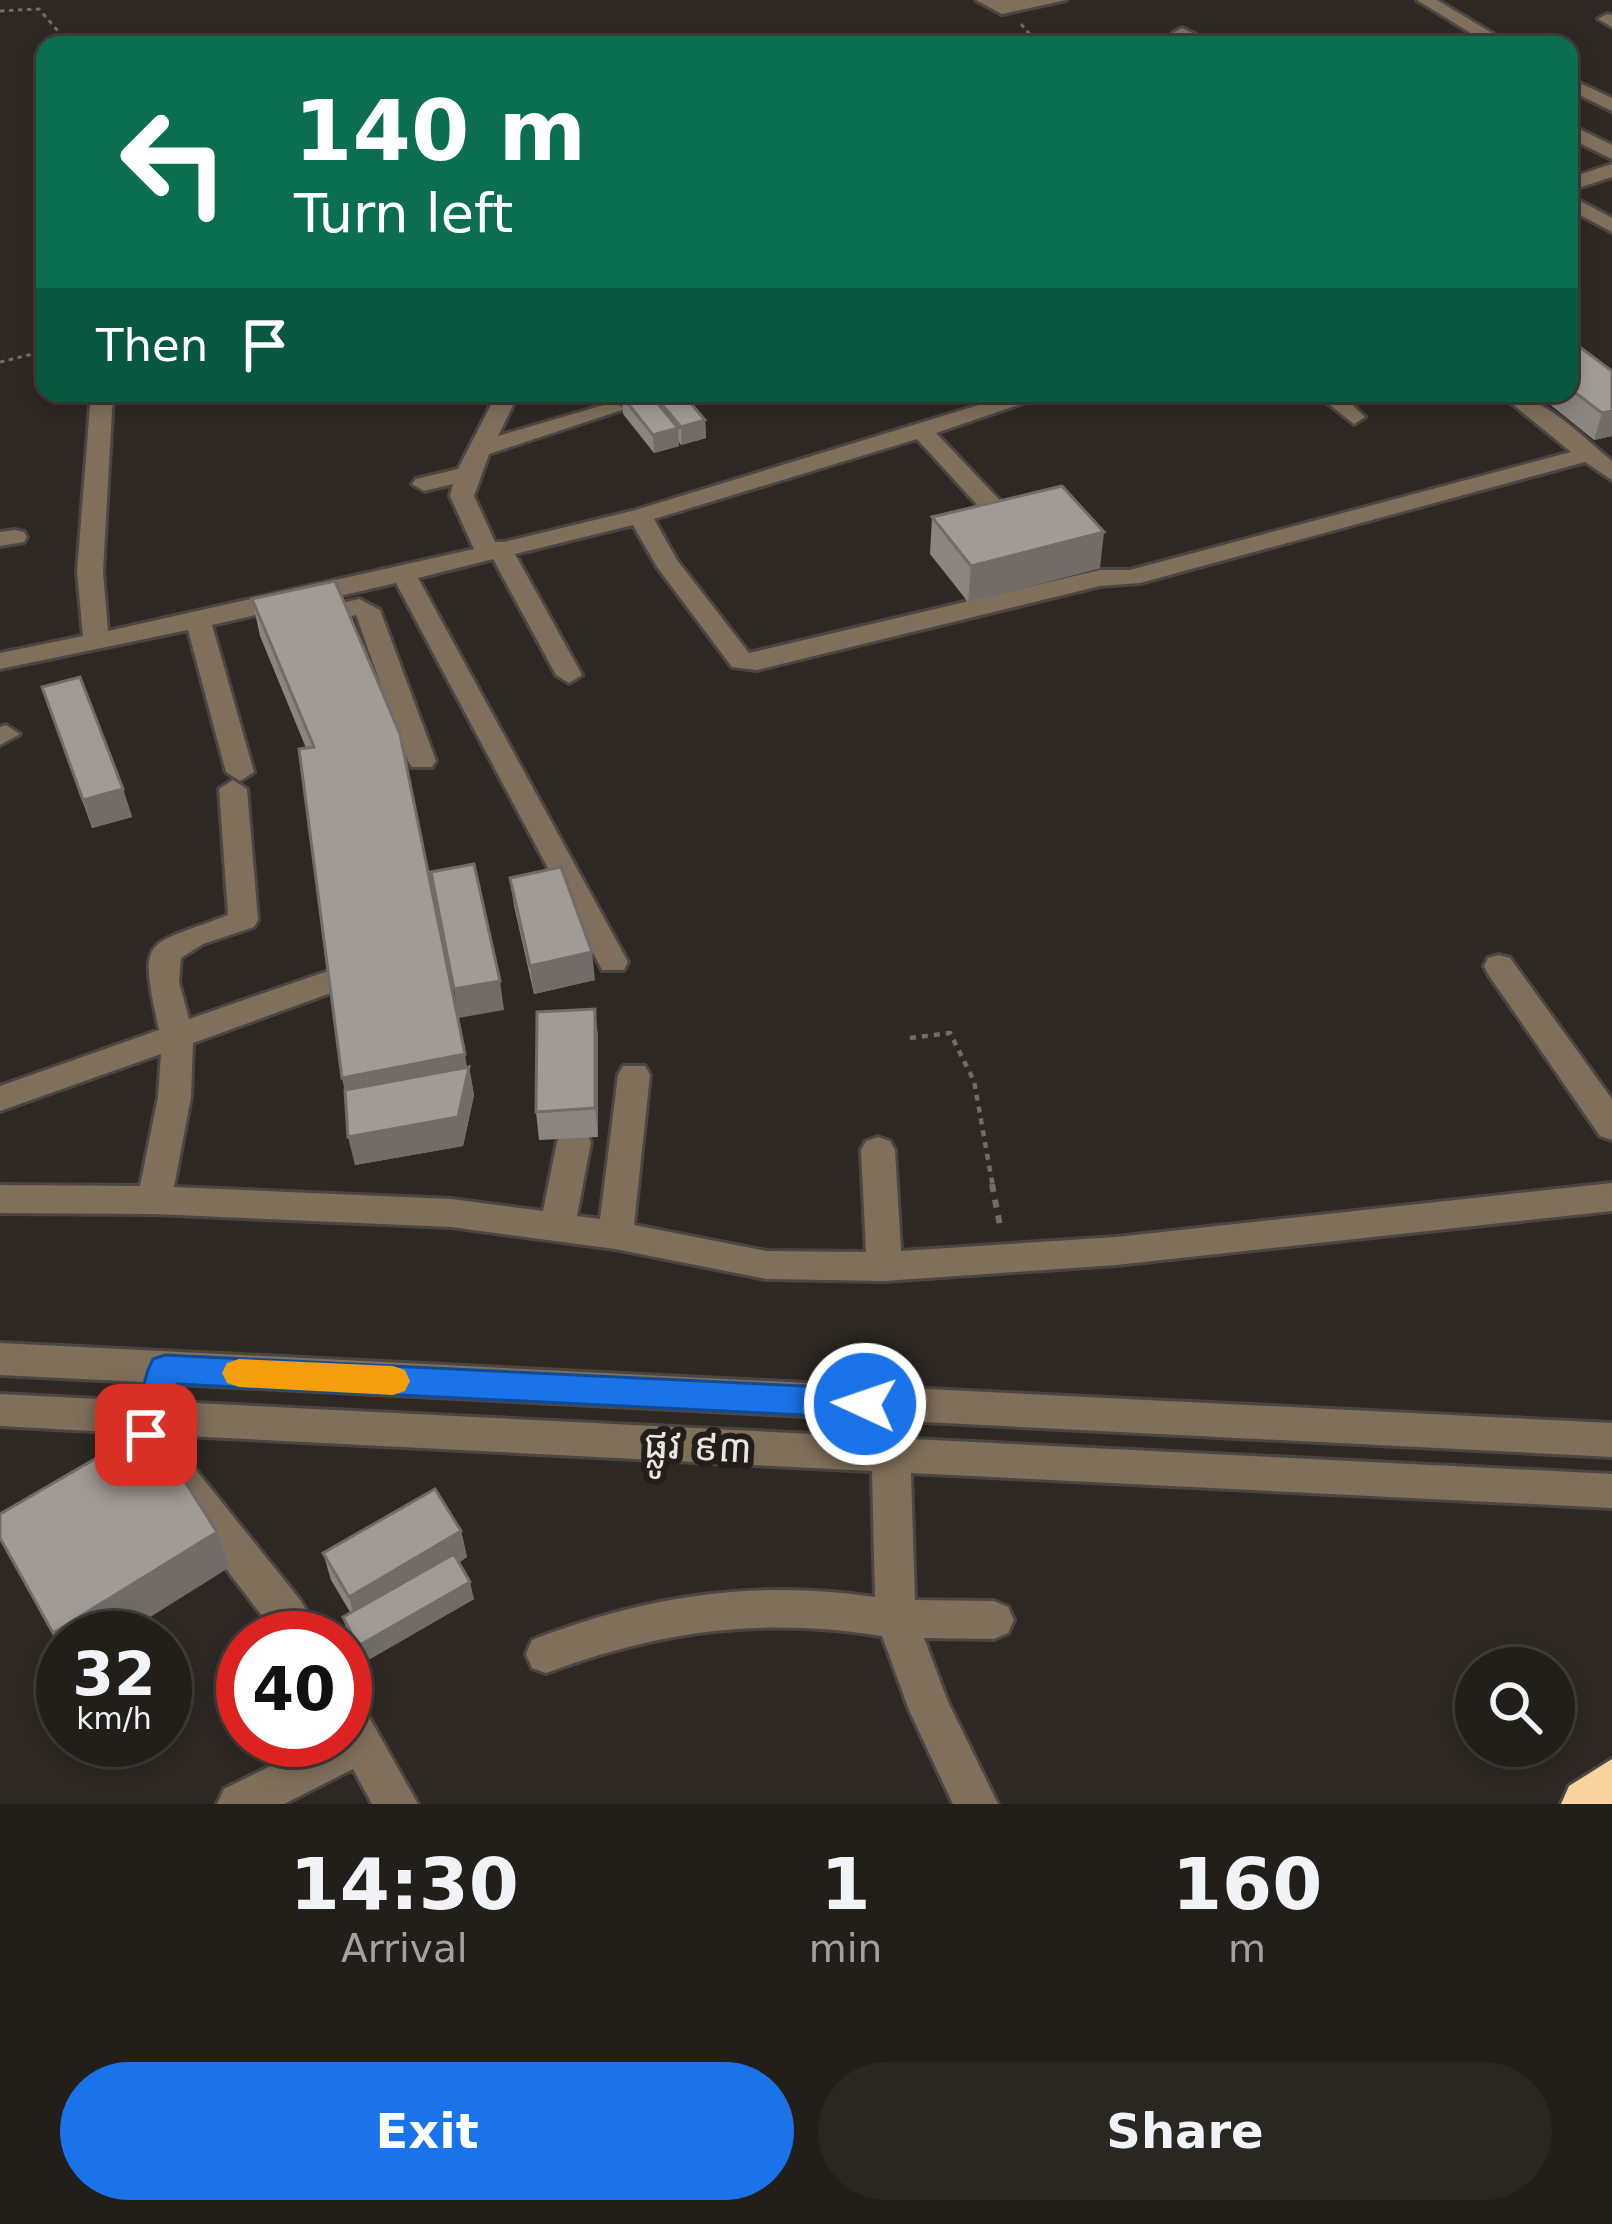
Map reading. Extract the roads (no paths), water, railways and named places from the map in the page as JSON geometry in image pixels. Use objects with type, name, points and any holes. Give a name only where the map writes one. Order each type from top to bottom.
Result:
[{"type":"highway","points":[[1587,1804],[1612,1784]]},
{"type":"street","points":[[984,0],[1002,9],[1058,0]]},
{"type":"street","points":[[1424,0],[1487,36]]},
{"type":"street","points":[[1182,33],[1188,36]]},
{"type":"street","points":[[1578,88],[1612,105]]},
{"type":"street","points":[[1578,135],[1612,153]]},
{"type":"street","points":[[1578,182],[1612,170]]},
{"type":"street","points":[[1578,206],[1612,226]]},
{"type":"street","points":[[96,641],[90,572],[101,402]]},
{"type":"street","points":[[504,402],[467,474],[462,496],[569,675]]},
{"type":"street","points":[[0,661],[274,604],[640,516],[1014,402]]},
{"type":"street","points":[[1336,402],[1354,417]]},
{"type":"street","points":[[1524,402],[1600,451],[1612,473]]},
{"type":"street","points":[[483,448],[614,409]]},
{"type":"street","points":[[922,432],[1000,515]]},
{"type":"street","points":[[640,516],[665,562],[741,661],[757,662],[1100,578],[1131,578],[1600,451]]},
{"type":"street","points":[[424,484],[467,474]]},
{"type":"street","points":[[403,573],[613,962]]},
{"type":"street","points":[[274,604],[285,624],[359,607],[367,610],[422,761]]},
{"type":"street","points":[[154,1200],[174,1093],[176,1035],[162,974],[166,955],[180,941],[227,930],[243,920],[237,781],[198,620]]},
{"type":"street","points":[[1499,966],[1612,1127]]},
{"type":"street","points":[[0,1099],[328,982]]},
{"type":"street","points":[[615,1235],[634,1075]]},
{"type":"street","points":[[557,1228],[574,1142]]},
{"type":"street","points":[[878,1150],[884,1267]]},
{"type":"street","points":[[0,1199],[154,1200],[452,1213],[615,1235],[766,1265],[884,1267],[1006,1260],[1612,1197]]},
{"type":"street","name":"ផ្លូវ ៩៣","points":[[0,1359],[1612,1440]]},
{"type":"street","points":[[165,1370],[146,1435],[280,1611]]},
{"type":"street","name":"ផ្លូវ ៩៣","points":[[0,1410],[1612,1491]]},
{"type":"street","points":[[891,1456],[896,1619],[930,1710],[976,1804]]},
{"type":"street","points":[[546,1654],[614,1629],[682,1612],[810,1606],[896,1619],[994,1620]]},
{"type":"street","points":[[372,1762],[396,1804]]},
{"type":"street","points":[[239,1804],[295,1767]]}]
